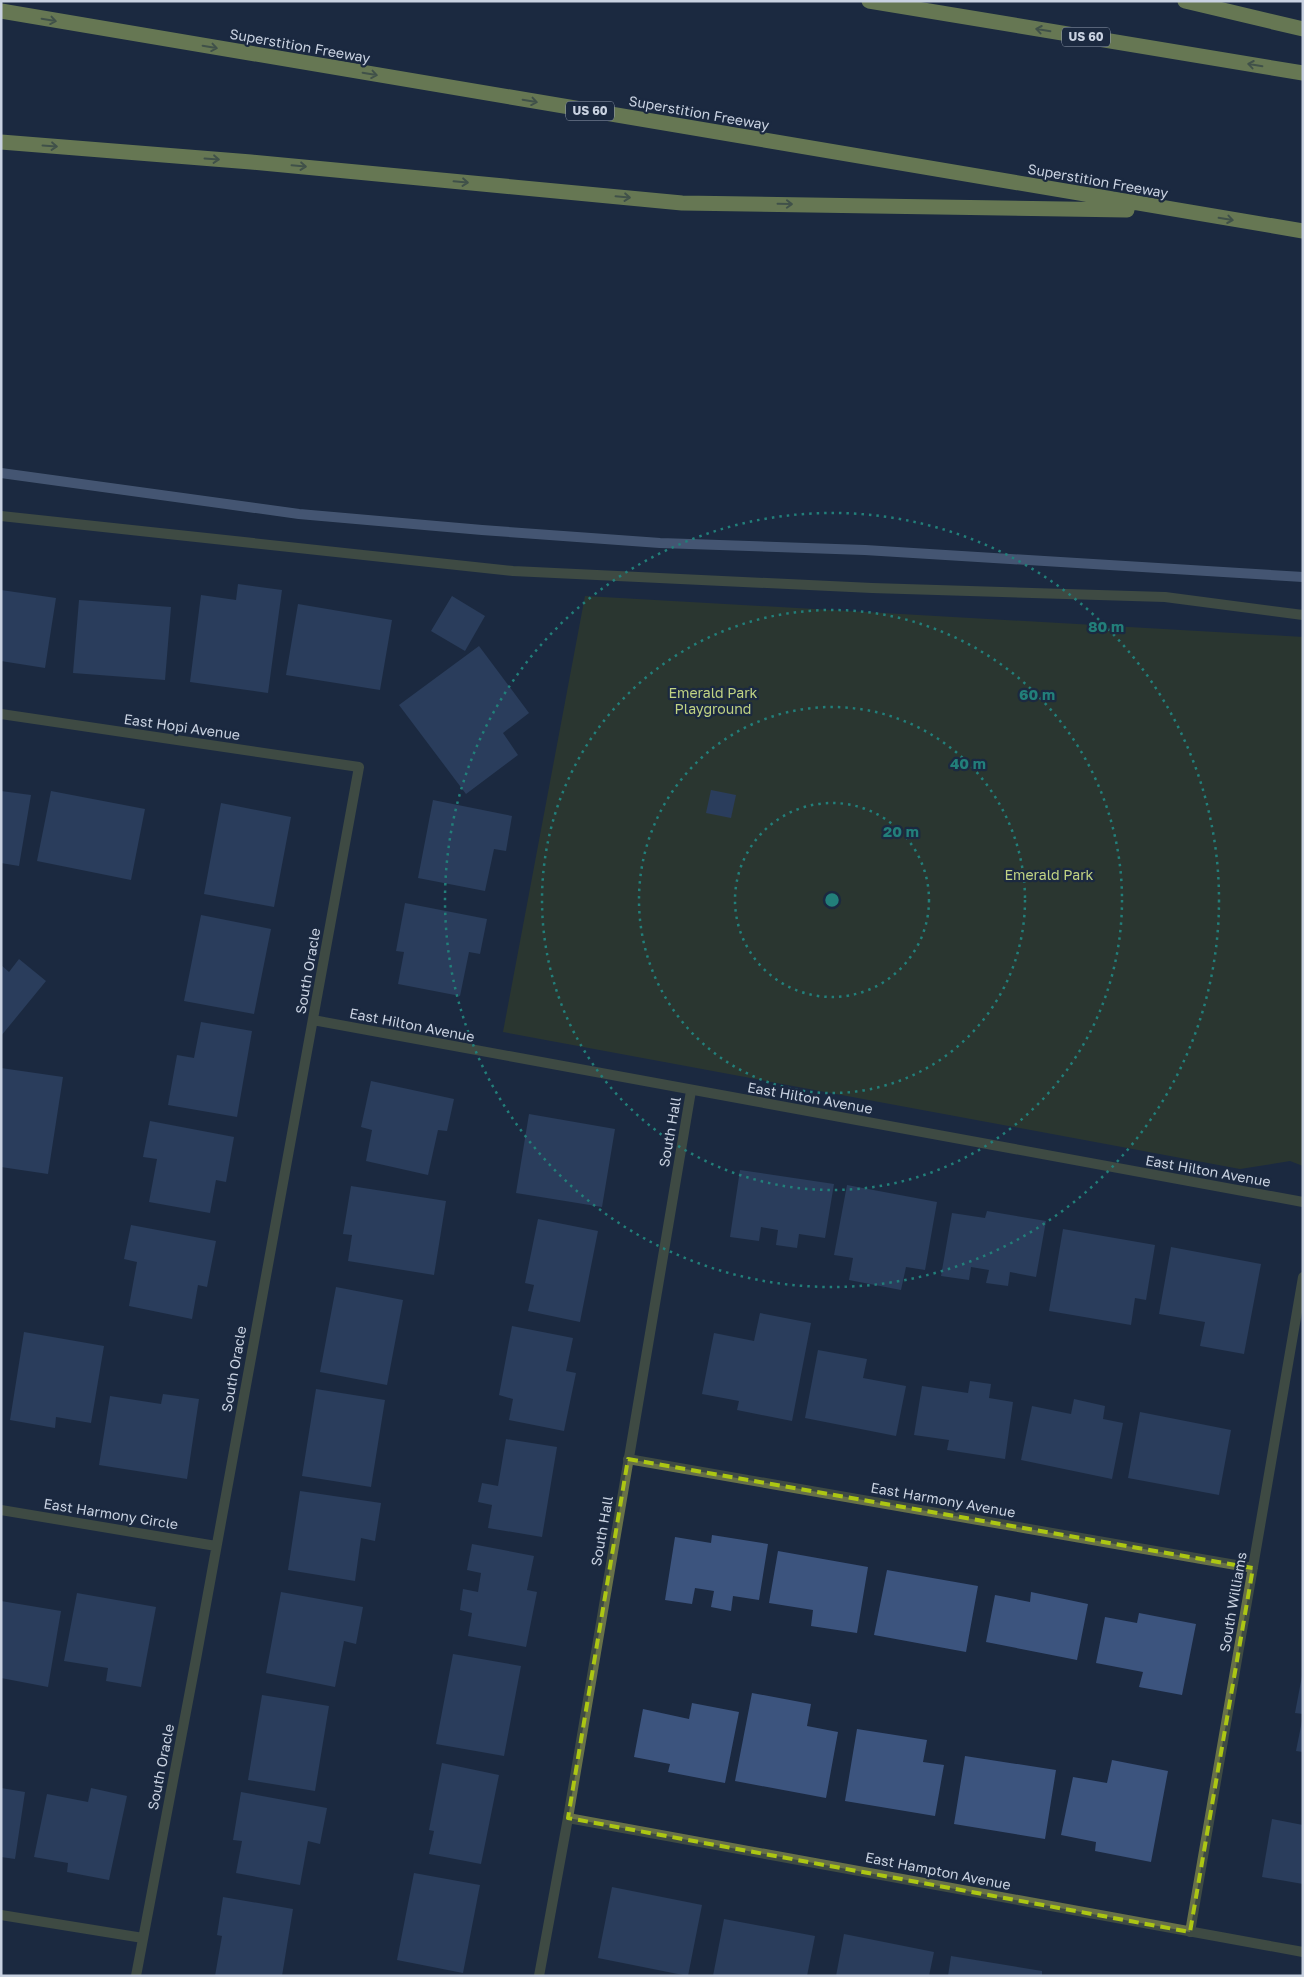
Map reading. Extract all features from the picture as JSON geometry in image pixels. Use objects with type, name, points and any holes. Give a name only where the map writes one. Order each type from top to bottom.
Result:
[{"type":"highway","name":"US 60","points":[[869,1],[1303,73]]},
{"type":"highway","points":[[1185,1],[1303,29]]},
{"type":"highway","name":"Superstition Freeway","points":[[1,11],[1303,231]]},
{"type":"highway","points":[[1,142],[251,162],[682,202],[1178,211]]},
{"type":"street","points":[[1,516],[513,571],[872,588],[1165,597],[1303,615]]},
{"type":"street","name":"East Hopi Avenue","points":[[1,714],[359,767]]},
{"type":"street","name":"South Oracle","points":[[136,1976],[359,767]]},
{"type":"street","name":"East Hilton Avenue","points":[[313,1020],[1303,1202]]},
{"type":"street","name":"South Hall","points":[[539,1976],[568,1818],[691,1091]]},
{"type":"street","name":"South Williams","points":[[1190,1932],[1303,1277]]},
{"type":"street","name":"East Harmony Avenue","points":[[628,1459],[1253,1568]]},
{"type":"street","name":"East Harmony Circle","points":[[1,1510],[216,1546]]},
{"type":"street","name":"East Hampton Avenue","points":[[568,1818],[1303,1952]]},
{"type":"street","points":[[1,1915],[143,1938]]},
{"type":"highlighted area","points":[[628,1459],[1253,1568],[1190,1932],[568,1818]]},
{"type":"green space","name":"Emerald Park","points":[[585,596],[1303,637],[1303,1166],[1290,1161],[1240,1169],[503,1032]]},
{"type":"building","points":[[238,584],[282,590],[268,693],[190,682],[201,595],[236,600]]},
{"type":"building","points":[[1,590],[56,598],[45,668],[1,661]]},
{"type":"building","points":[[452,596],[485,616],[465,651],[431,631]]},
{"type":"building","points":[[79,600],[171,607],[165,680],[73,673]]},
{"type":"building","points":[[298,604],[392,620],[380,690],[286,675]]},
{"type":"building","points":[[479,646],[529,713],[503,733],[518,755],[466,794],[399,705]]},
{"type":"building","points":[[711,790],[736,795],[731,818],[706,813]]},
{"type":"building","points":[[1,791],[31,795],[19,866],[1,863]]},
{"type":"building","points":[[51,791],[145,809],[131,880],[37,861]]},
{"type":"building","points":[[433,800],[512,816],[506,851],[494,849],[485,891],[418,878]]},
{"type":"building","points":[[221,803],[291,817],[274,907],[204,894]]},
{"type":"building","points":[[405,903],[487,919],[480,954],[469,952],[460,996],[398,984],[404,952],[396,951]]},
{"type":"building","points":[[201,915],[271,929],[254,1014],[184,1001]]},
{"type":"building","points":[[19,959],[46,981],[1,1036],[1,965],[9,972]]},
{"type":"building","points":[[201,1022],[252,1031],[237,1117],[168,1105],[177,1055],[194,1058]]},
{"type":"building","points":[[1,1068],[63,1077],[48,1174],[1,1167]]},
{"type":"building","points":[[371,1081],[454,1099],[447,1131],[438,1130],[428,1175],[366,1161],[372,1130],[361,1127]]},
{"type":"building","points":[[529,1114],[615,1129],[602,1207],[516,1193]]},
{"type":"building","points":[[150,1121],[234,1137],[226,1182],[216,1180],[210,1213],[149,1202],[157,1159],[143,1157]]},
{"type":"building","points":[[740,1170],[834,1184],[825,1238],[799,1234],[797,1248],[776,1245],[778,1230],[761,1227],[759,1241],[730,1237]]},
{"type":"building","points":[[847,1185],[937,1202],[925,1270],[906,1267],[901,1290],[849,1280],[853,1258],[834,1255]]},
{"type":"building","points":[[351,1186],[446,1201],[434,1275],[348,1261],[352,1235],[343,1234]]},
{"type":"building","points":[[987,1211],[1046,1221],[1036,1277],[1010,1272],[1008,1286],[986,1283],[989,1270],[971,1267],[969,1280],[941,1276],[952,1213],[985,1218]]},
{"type":"building","points":[[538,1219],[598,1231],[580,1322],[528,1311],[534,1285],[525,1283]]},
{"type":"building","points":[[131,1225],[216,1241],[207,1287],[198,1285],[192,1319],[129,1306],[137,1262],[124,1259]]},
{"type":"building","points":[[1063,1229],[1155,1245],[1146,1300],[1135,1298],[1131,1325],[1049,1311]]},
{"type":"building","points":[[1171,1247],[1261,1264],[1244,1354],[1200,1346],[1205,1322],[1159,1314]]},
{"type":"building","points":[[336,1287],[403,1300],[387,1385],[320,1372]]},
{"type":"building","points":[[760,1313],[811,1323],[792,1421],[737,1410],[739,1401],[702,1394],[714,1333],[754,1341]]},
{"type":"building","points":[[512,1326],[573,1338],[566,1371],[576,1373],[564,1431],[509,1420],[513,1399],[499,1395]]},
{"type":"building","points":[[24,1332],[104,1346],[91,1423],[56,1417],[55,1428],[10,1420]]},
{"type":"building","points":[[818,1350],[867,1359],[863,1378],[906,1386],[896,1436],[805,1418]]},
{"type":"building","points":[[970,1381],[991,1384],[989,1398],[1013,1402],[1005,1459],[947,1450],[949,1440],[914,1435],[922,1386],[968,1393]]},
{"type":"building","points":[[316,1389],[385,1400],[371,1487],[302,1476]]},
{"type":"building","points":[[163,1394],[199,1399],[187,1479],[99,1465],[110,1396],[161,1404]]},
{"type":"building","points":[[1074,1399],[1105,1406],[1103,1419],[1123,1423],[1112,1479],[1021,1460],[1032,1406],[1071,1414]]},
{"type":"building","points":[[1140,1412],[1231,1430],[1219,1495],[1128,1478]]},
{"type":"building","points":[[506,1439],[557,1447],[542,1537],[488,1528],[492,1505],[478,1502],[482,1483],[498,1486]]},
{"type":"building","points":[[300,1491],[381,1503],[375,1541],[361,1538],[355,1581],[288,1570]]},
{"type":"building","points":[[712,1535],[768,1544],[759,1600],[733,1596],[731,1611],[711,1607],[714,1591],[695,1588],[692,1604],[665,1600],[675,1537],[711,1543]]},
{"type":"building","points":[[472,1544],[534,1556],[527,1590],[537,1592],[526,1647],[468,1636],[472,1613],[460,1610],[463,1589],[478,1592],[481,1573],[467,1570]]},
{"type":"building","points":[[778,1551],[868,1567],[857,1633],[811,1626],[813,1610],[769,1603]]},
{"type":"building","points":[[887,1570],[978,1586],[966,1652],[874,1635]]},
{"type":"building","points":[[281,1592],[363,1607],[356,1644],[344,1641],[335,1687],[266,1673]]},
{"type":"building","points":[[1031,1592],[1088,1604],[1077,1660],[986,1642],[995,1595],[1030,1602]]},
{"type":"building","points":[[77,1593],[156,1607],[141,1687],[106,1681],[108,1668],[64,1661]]},
{"type":"building","points":[[1,1601],[61,1611],[48,1687],[1,1678]]},
{"type":"building","points":[[1139,1613],[1196,1624],[1182,1695],[1139,1687],[1143,1672],[1096,1663],[1105,1617],[1137,1623]]},
{"type":"building","points":[[453,1654],[521,1666],[504,1756],[436,1744]]},
{"type":"building","points":[[1303,1676],[1303,1714],[1295,1713]]},
{"type":"building","points":[[752,1693],[811,1704],[807,1726],[838,1732],[826,1798],[735,1781]]},
{"type":"building","points":[[262,1695],[329,1706],[315,1791],[248,1780]]},
{"type":"building","points":[[692,1703],[739,1712],[725,1783],[668,1772],[670,1764],[634,1757],[643,1709],[689,1719]]},
{"type":"building","points":[[1303,1721],[1303,1752],[1296,1751]]},
{"type":"building","points":[[857,1729],[927,1740],[923,1762],[944,1765],[935,1816],[845,1801]]},
{"type":"building","points":[[965,1756],[1056,1770],[1045,1839],[954,1824]]},
{"type":"building","points":[[1112,1760],[1168,1771],[1151,1862],[1095,1851],[1096,1842],[1061,1835],[1073,1777],[1107,1783]]},
{"type":"building","points":[[442,1763],[499,1775],[481,1864],[429,1854],[434,1831],[429,1830]]},
{"type":"building","points":[[1,1788],[25,1792],[15,1859],[1,1857]]},
{"type":"building","points":[[91,1788],[127,1796],[109,1880],[67,1872],[68,1863],[34,1857],[47,1794],[88,1802]]},
{"type":"building","points":[[241,1792],[327,1808],[320,1844],[308,1841],[300,1885],[236,1873],[242,1841],[233,1840]]},
{"type":"building","points":[[1272,1819],[1303,1825],[1303,1884],[1262,1877]]},
{"type":"building","points":[[414,1873],[480,1885],[463,1973],[397,1960]]},
{"type":"building","points":[[612,1887],[702,1905],[688,1976],[598,1958]]},
{"type":"building","points":[[223,1897],[293,1909],[282,1976],[215,1976],[222,1936],[217,1935]]},
{"type":"building","points":[[724,1919],[815,1936],[807,1976],[713,1976]]},
{"type":"building","points":[[844,1934],[934,1952],[929,1976],[836,1976]]},
{"type":"building","points":[[951,1956],[1042,1971],[1042,1976],[948,1976]]},
{"type":"waterway","points":[[1,473],[299,514],[482,530],[660,543],[865,550],[1303,577]]},
{"type":"park label","name":"Emerald Park Playground","points":[[713,702]]}]
